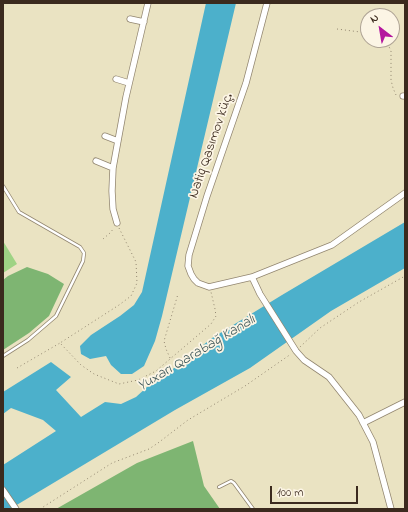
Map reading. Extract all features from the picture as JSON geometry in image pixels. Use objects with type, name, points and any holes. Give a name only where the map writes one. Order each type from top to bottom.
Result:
[{"type":"street","points":[[117,224],[113,209],[113,168],[129,82],[148,3]]},
{"type":"street","name":"Natiq Qasımov küç.","points":[[209,287],[198,283],[191,274],[188,266],[189,255],[207,196],[246,84],[268,3]]},
{"type":"street","points":[[130,19],[144,22]]},
{"type":"street","points":[[116,79],[129,82]]},
{"type":"street","points":[[105,136],[118,141]]},
{"type":"street","points":[[96,161],[113,168]]},
{"type":"street","points":[[209,287],[252,277],[332,245],[405,193]]},
{"type":"street","points":[[252,277],[260,294],[296,351],[304,360],[329,377],[364,423],[377,454],[391,509]]},
{"type":"street","points":[[364,423],[405,402]]},
{"type":"street","points":[[3,490],[16,509]]},
{"type":"lane","points":[[3,186],[19,212],[80,247],[84,253],[84,261],[56,316],[28,340],[3,356]]},
{"type":"lane","points":[[219,487],[231,481],[253,509]]},
{"type":"path","points":[[337,29],[360,32]]},
{"type":"path","points":[[390,48],[391,51],[391,80],[393,88],[395,94],[398,96],[404,96]]},
{"type":"path","points":[[17,368],[119,306],[131,296],[137,283],[136,262],[117,224],[103,239]]},
{"type":"path","points":[[40,509],[112,463],[158,444],[188,420],[245,386],[296,351],[320,328],[359,302],[405,276]]},
{"type":"path","points":[[60,343],[81,365],[94,374],[119,384],[138,380],[156,371],[211,324],[216,316],[209,287]]},
{"type":"path","points":[[171,358],[164,341],[178,294]]},
{"type":"green space","points":[[3,241],[17,264],[3,273]]},
{"type":"green space","points":[[27,267],[48,274],[64,284],[49,316],[29,333],[3,350],[3,280]]},
{"type":"green space","points":[[193,441],[204,486],[220,509],[56,509],[137,463]]},
{"type":"water","points":[[206,3],[236,3],[155,341],[144,366],[132,374],[121,374],[111,365],[106,356],[90,359],[81,354],[80,346],[91,335],[134,305],[142,292]]},
{"type":"water","name":"Yuxarı Qarabağ Kanalı","points":[[405,222],[405,268],[331,311],[250,368],[175,410],[10,509],[3,509],[3,465],[56,431],[43,420],[11,408],[3,414],[3,392],[51,362],[71,377],[56,390],[81,417],[105,402],[121,404],[136,397],[212,338]]}]
